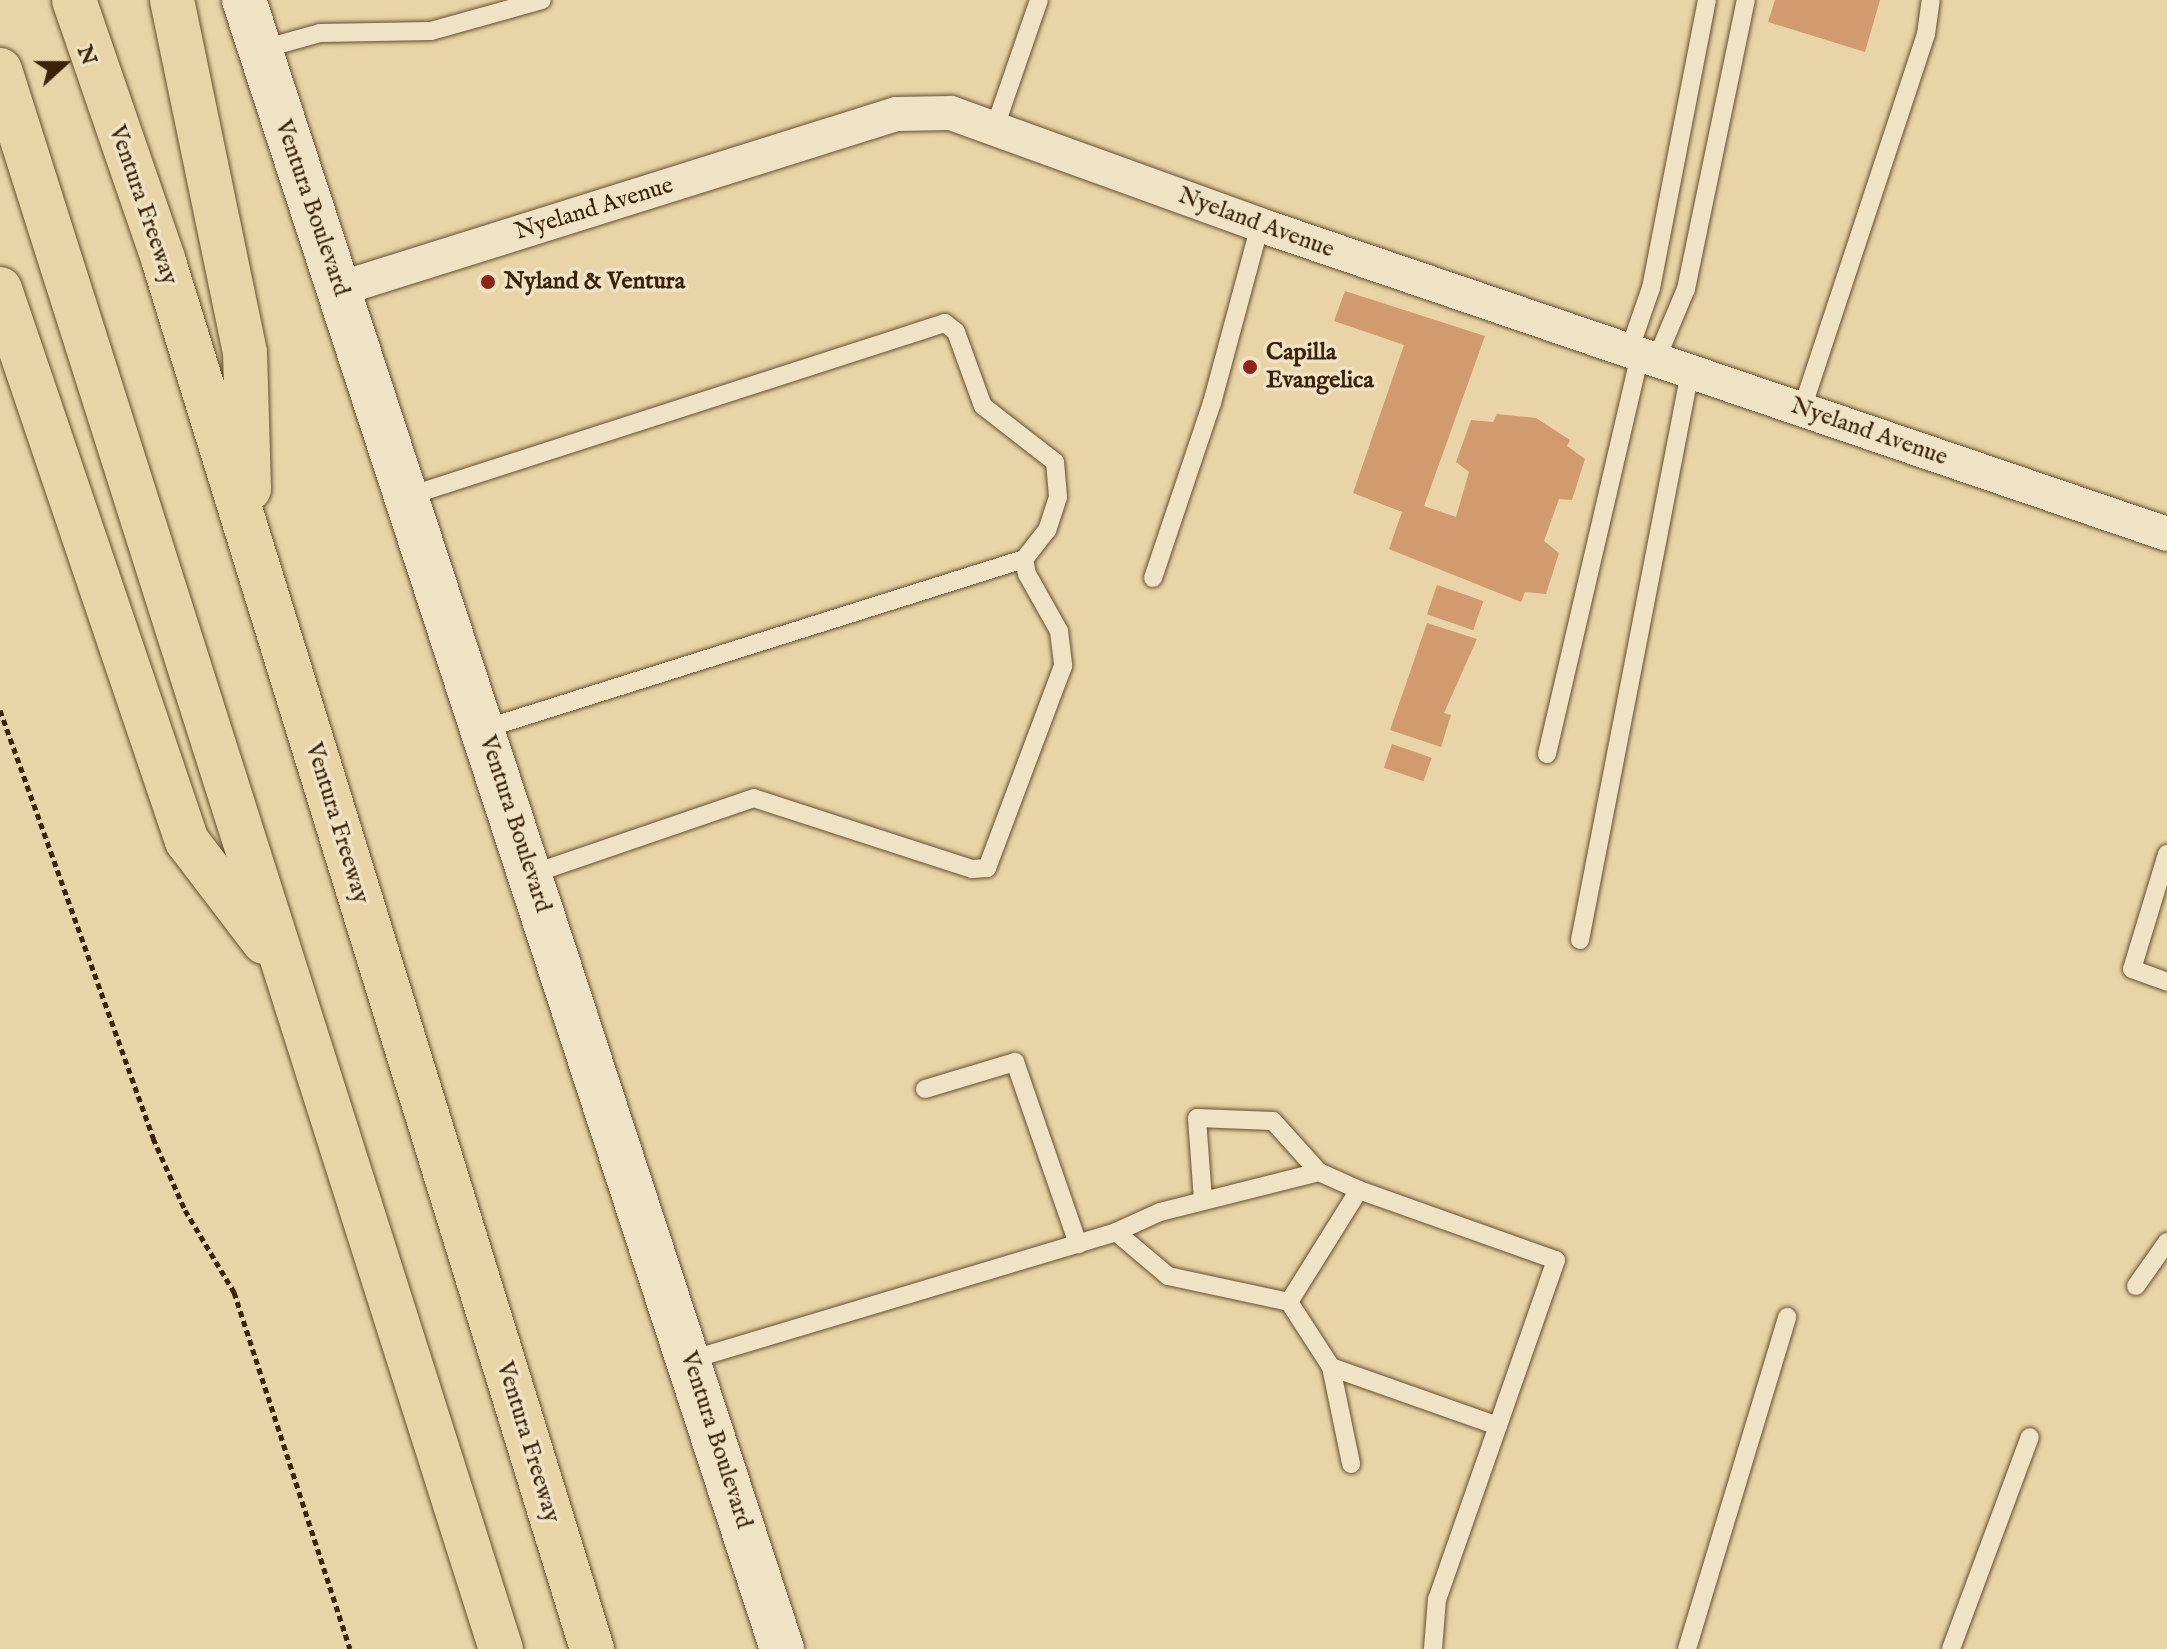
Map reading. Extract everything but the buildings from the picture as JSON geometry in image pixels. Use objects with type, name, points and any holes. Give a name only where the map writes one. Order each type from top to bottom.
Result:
[{"type":"highway","name":"Ventura Freeway","points":[[74,0],[164,262],[592,1649]]},
{"type":"highway","points":[[172,0],[245,353],[250,544]]},
{"type":"highway","points":[[0,70],[501,1649]]},
{"type":"highway","points":[[0,289],[187,841],[283,967]]},
{"type":"street","name":"Ventura Boulevard","points":[[244,0],[409,496],[782,1649]]},
{"type":"street","name":"Nyeland Avenue","points":[[339,289],[896,114],[951,113],[1260,225],[2167,534]]},
{"type":"lane","points":[[259,50],[320,33],[431,31],[542,0]]},
{"type":"lane","points":[[995,127],[1039,0]]},
{"type":"lane","points":[[1547,754],[1641,355],[1651,288],[1707,0]]},
{"type":"lane","points":[[1641,355],[1686,289],[1746,0]]},
{"type":"lane","points":[[1802,409],[1926,34],[1931,0]]},
{"type":"lane","points":[[1153,578],[1212,403],[1260,225]]},
{"type":"lane","points":[[409,496],[945,323],[956,332],[983,406],[1055,462],[1058,497],[1047,530],[1024,559],[484,729]]},
{"type":"lane","points":[[1580,940],[1690,372]]},
{"type":"lane","points":[[532,874],[754,798],[972,869],[987,868],[1063,666],[1059,631],[1024,559]]},
{"type":"lane","points":[[2167,854],[2132,969],[2167,982]]},
{"type":"lane","points":[[925,1089],[1015,1062],[1078,1244]]},
{"type":"lane","points":[[1203,1200],[1197,1118],[1273,1121],[1319,1172],[1359,1190],[1556,1260],[1437,1599],[1433,1649]]},
{"type":"lane","points":[[690,1360],[1078,1244],[1203,1200],[1319,1172]]},
{"type":"lane","points":[[1289,1302],[1359,1190]]},
{"type":"lane","points":[[1116,1232],[1168,1276],[1289,1302],[1331,1367],[1351,1464]]},
{"type":"lane","points":[[2136,1286],[2167,1242]]},
{"type":"lane","points":[[1687,1649],[1787,1317]]},
{"type":"lane","points":[[1331,1367],[1498,1426]]},
{"type":"lane","points":[[1951,1649],[2030,1437]]},
{"type":"path","points":[[0,710],[153,1138],[185,1210],[234,1292],[350,1649]]},
{"type":"place","name":"Nyland & Ventura","points":[[488,282]]},
{"type":"place","name":"Capilla Evangelica","points":[[1250,367]]}]
